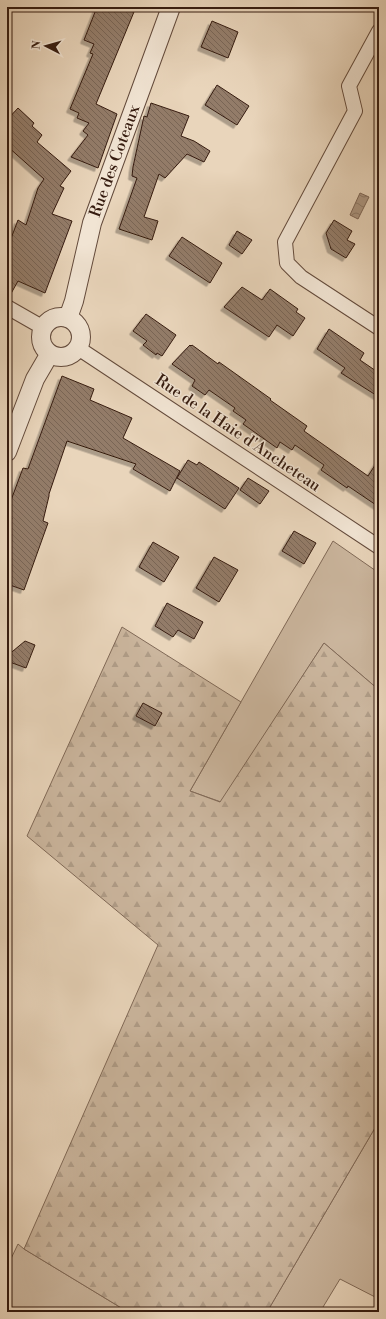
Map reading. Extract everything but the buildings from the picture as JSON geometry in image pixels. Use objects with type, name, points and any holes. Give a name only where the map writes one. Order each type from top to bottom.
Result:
[{"type":"street","name":"Rue des Coteaux","points":[[68,318],[74,301],[92,223],[171,7]]},
{"type":"street","points":[[379,31],[349,86],[355,111],[285,242],[287,263],[301,277],[379,328]]},
{"type":"street","points":[[7,307],[42,327]]},
{"type":"street","points":[[55,318],[68,318],[78,326],[81,332],[81,339],[78,348],[68,357],[60,358],[49,355],[41,342],[42,327],[55,318]]},
{"type":"street","name":"Rue de la Haie d'Ancheteau","points":[[78,348],[379,547]]},
{"type":"street","points":[[7,452],[35,379],[49,355]]},
{"type":"green space","points":[[333,541],[379,573],[379,690],[324,643],[221,802],[190,791]]},
{"type":"green space","points":[[122,627],[241,702],[190,791],[220,802],[324,643],[379,690],[379,1121],[267,1312],[128,1312],[24,1249],[158,945],[27,836]]},
{"type":"green space","points":[[379,1121],[379,1299],[340,1279],[320,1312],[267,1312]]},
{"type":"green space","points":[[18,1244],[128,1312],[7,1312],[7,1267]]},
{"type":"water","points":[[360,193],[369,197],[358,219],[350,215]]}]
